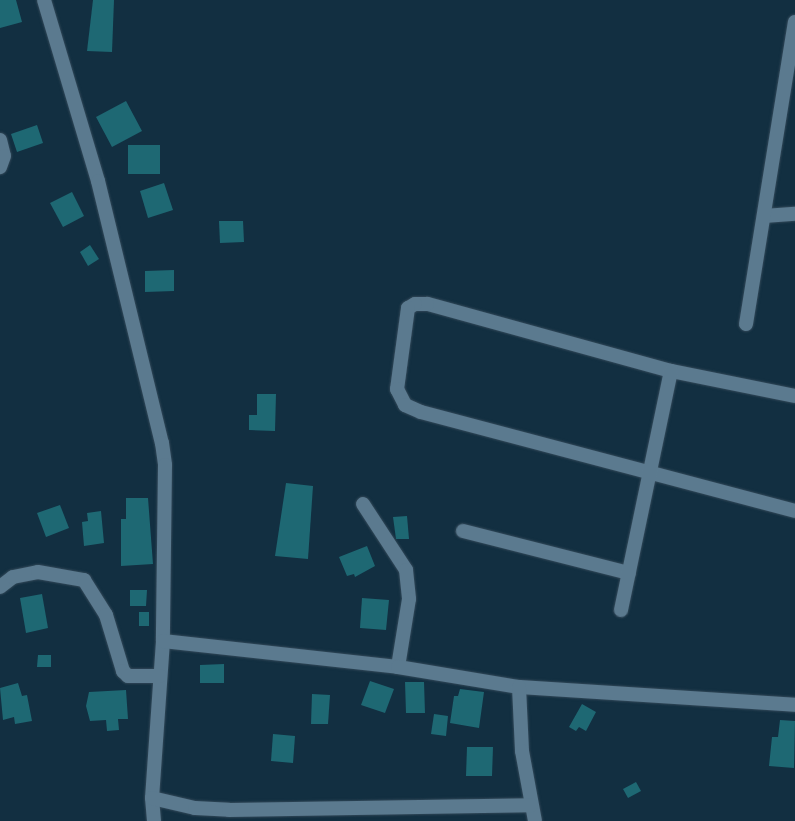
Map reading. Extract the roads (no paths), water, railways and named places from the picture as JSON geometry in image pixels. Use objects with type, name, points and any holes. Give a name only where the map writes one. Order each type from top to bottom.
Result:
[{"type":"street","points":[[44,0],[98,181],[162,443],[164,641],[152,798],[154,821]]},
{"type":"street","points":[[746,324],[764,216],[788,108],[795,22]]},
{"type":"street","points":[[0,140],[4,156],[0,167]]},
{"type":"street","points":[[764,216],[795,214]]},
{"type":"street","points":[[795,396],[671,371],[427,304],[415,304],[408,308],[397,389],[405,405],[651,474],[795,511]]},
{"type":"street","points":[[621,610],[651,474],[671,371]]},
{"type":"street","points":[[363,504],[406,570],[409,599],[398,667]]},
{"type":"street","points":[[463,532],[629,573]]},
{"type":"street","points":[[0,587],[13,577],[38,572],[84,580],[106,615],[123,671],[128,676],[160,676]]},
{"type":"street","points":[[164,641],[398,667],[519,687],[795,705]]},
{"type":"street","points":[[519,687],[520,730],[535,821]]},
{"type":"street","points":[[152,798],[195,808],[229,810],[531,805]]}]
